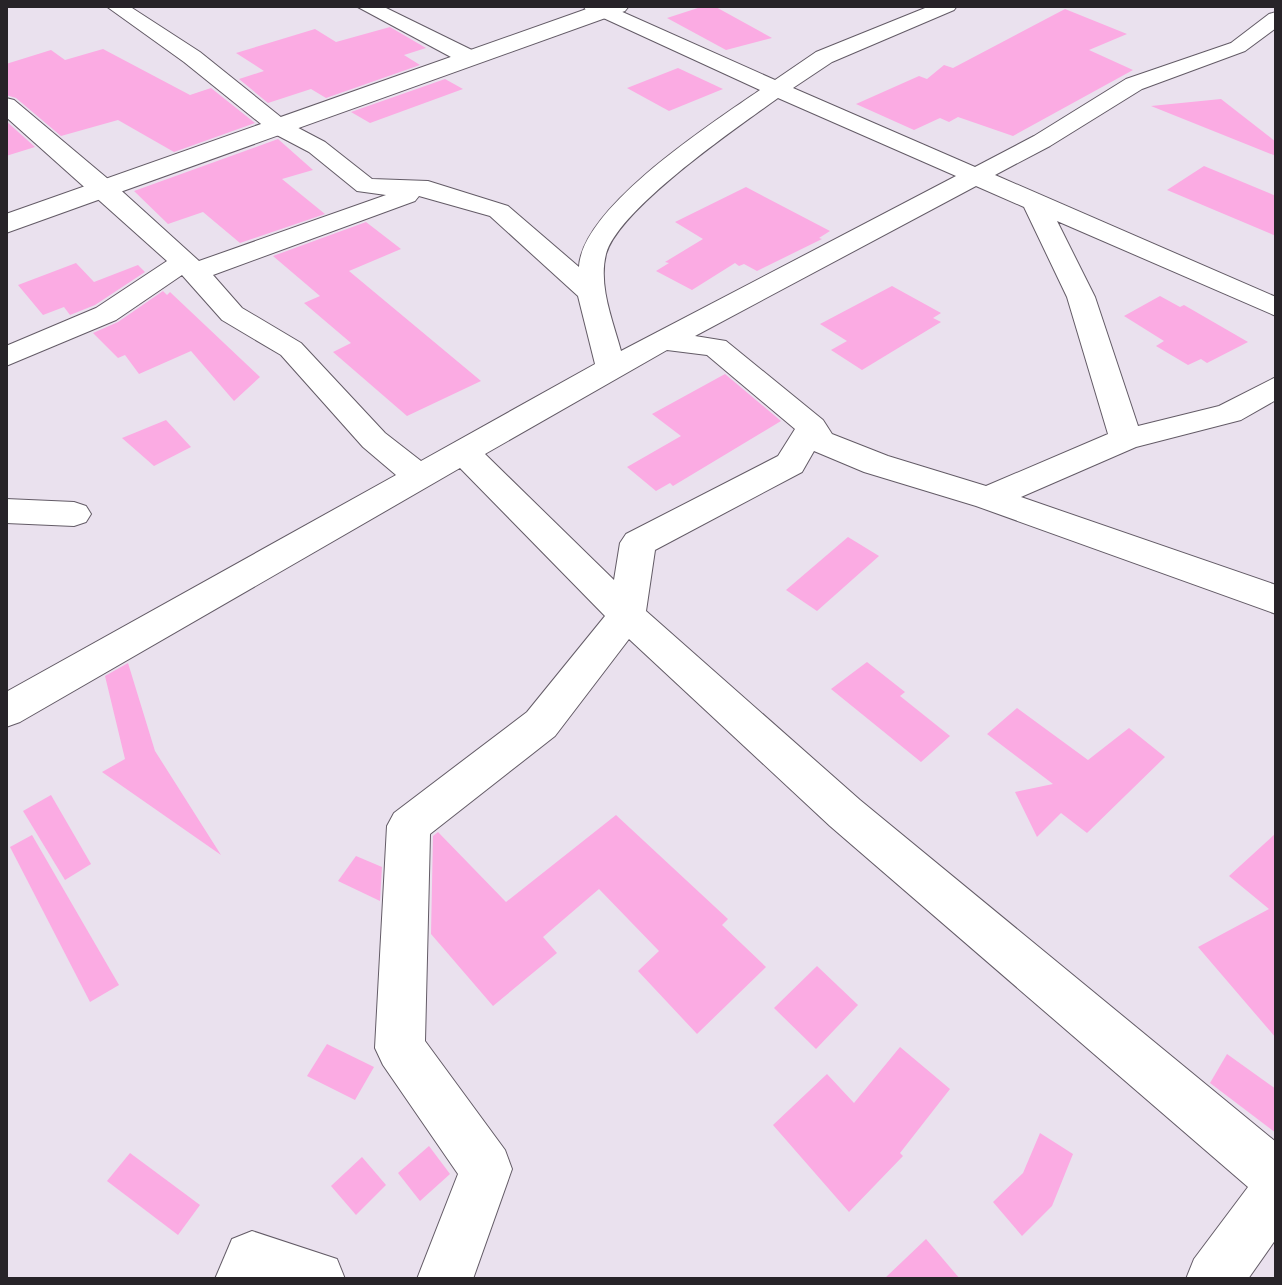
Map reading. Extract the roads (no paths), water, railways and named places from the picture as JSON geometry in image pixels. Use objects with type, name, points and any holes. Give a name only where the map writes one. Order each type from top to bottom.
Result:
[{"type":"street","points":[[116,6],[192,57],[279,127],[317,147],[366,186],[428,189],[499,211],[591,293]]},
{"type":"street","points":[[611,368],[591,293],[593,253],[624,208],[700,142],[824,57],[947,6]]},
{"type":"street","points":[[376,8],[472,59]]},
{"type":"street","points":[[6,224],[472,59],[604,8],[778,90],[1276,307]]},
{"type":"street","points":[[6,711],[611,368],[1042,141],[1134,84],[1238,47],[1271,29]]},
{"type":"street","points":[[6,105],[105,189],[189,267],[232,314],[291,349],[374,440],[420,477]]},
{"type":"street","points":[[6,357],[106,314],[189,267],[428,189]]},
{"type":"street","points":[[1035,202],[1081,297],[1126,439]]},
{"type":"street","points":[[663,341],[716,347],[812,427],[819,441],[876,464],[988,498],[1276,600]]},
{"type":"street","points":[[988,498],[1126,439],[1230,413],[1276,387]]},
{"type":"street","points":[[445,1279],[486,1169],[400,1048],[409,826],[541,724],[627,615],[638,543],[790,464],[812,427]]},
{"type":"street","points":[[464,452],[627,615],[845,813],[1276,1176]]},
{"type":"street","points":[[6,511],[74,514]]},
{"type":"street","points":[[1214,1279],[1276,1193]]},
{"type":"street","points":[[243,1279],[252,1259],[317,1279]]}]
